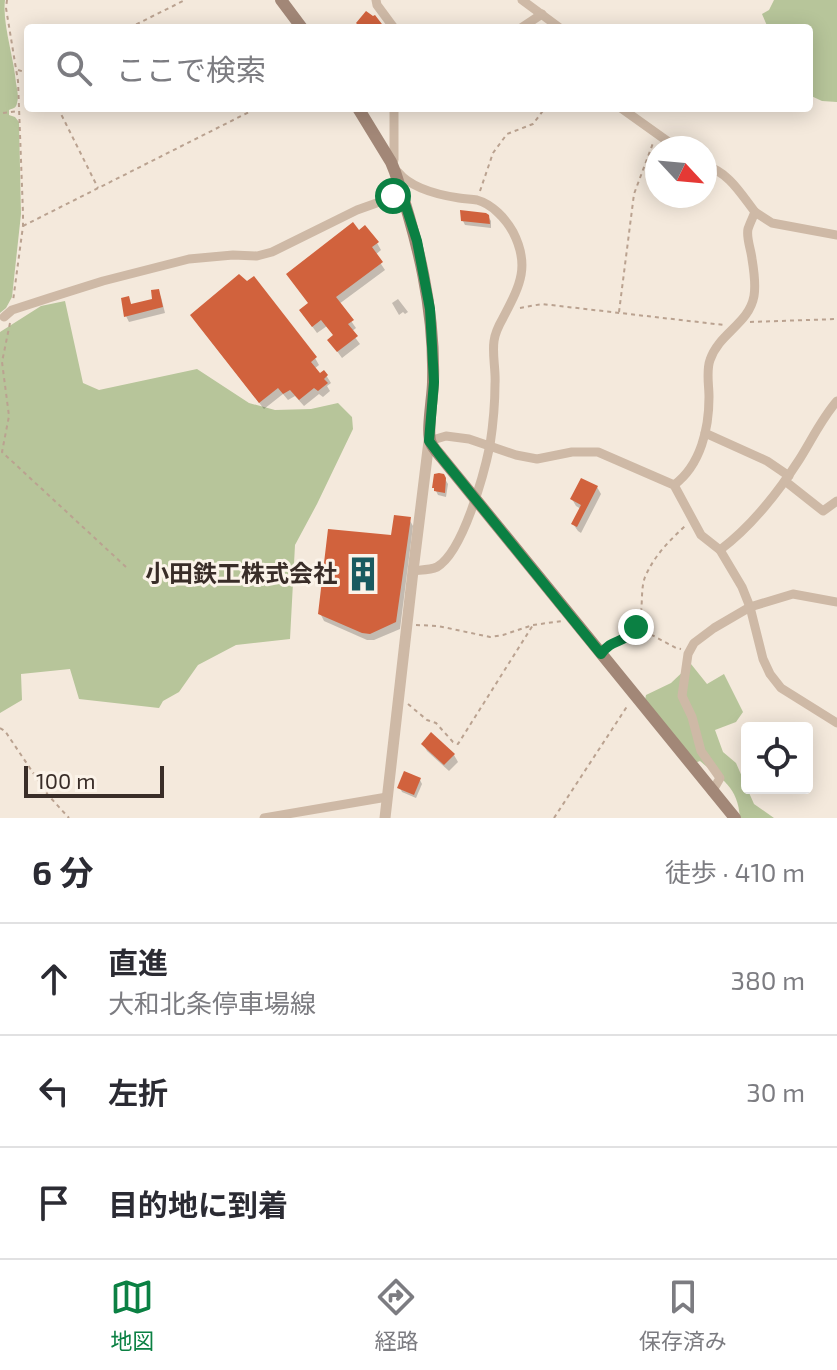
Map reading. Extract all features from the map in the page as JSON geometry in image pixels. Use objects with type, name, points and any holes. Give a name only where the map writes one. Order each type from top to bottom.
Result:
[{"type":"main road","points":[[281,0],[299,24]]},
{"type":"main road","points":[[360,112],[393,167],[417,241],[430,309],[434,382],[429,441],[735,818]]},
{"type":"street","points":[[376,0],[391,24]]},
{"type":"street","points":[[522,0],[555,24]]},
{"type":"street","points":[[527,24],[542,14]]},
{"type":"street","points":[[394,112],[393,167],[413,184],[460,199],[479,200],[491,207],[512,230],[523,264],[521,283],[495,333],[490,445],[475,499],[452,552],[436,567],[413,571]]},
{"type":"street","points":[[627,112],[661,136]]},
{"type":"street","points":[[717,170],[725,175],[755,212],[772,223],[837,235]]},
{"type":"street","points":[[4,317],[12,310],[103,281],[189,259],[257,256],[272,252],[357,210],[402,194]]},
{"type":"street","points":[[674,485],[689,472],[705,433],[710,360],[720,340],[748,315],[754,296],[755,279],[748,229],[755,212]]},
{"type":"street","points":[[720,550],[742,533],[787,478],[837,401]]},
{"type":"street","points":[[705,433],[767,461],[823,511],[837,501]]},
{"type":"street","points":[[385,818],[429,441],[446,436],[469,439],[537,459],[572,452],[598,452],[674,485],[701,535],[720,550],[742,587],[770,674],[781,688],[837,723]]},
{"type":"street","points":[[712,792],[720,778],[699,746],[692,717],[682,696],[690,650],[703,634],[750,607],[793,594],[837,602]]},
{"type":"street","points":[[264,818],[387,797]]},
{"type":"path","points":[[7,0],[17,70],[23,226],[2,362],[9,416],[2,452],[126,567]]},
{"type":"path","points":[[137,24],[185,0]]},
{"type":"path","points":[[17,70],[24,72]]},
{"type":"path","points":[[3,113],[19,110]]},
{"type":"path","points":[[60,112],[98,188]]},
{"type":"path","points":[[23,226],[249,112]]},
{"type":"path","points":[[479,200],[493,153],[507,134],[533,124],[542,112]]},
{"type":"path","points":[[619,313],[634,194],[657,133]]},
{"type":"path","points":[[507,310],[542,304],[728,326],[837,319]]},
{"type":"path","points":[[601,654],[607,646],[628,637],[636,627],[643,611],[643,583],[649,569],[663,548],[693,521]]},
{"type":"path","points":[[407,624],[438,626],[490,637],[573,618]]},
{"type":"path","points":[[398,698],[427,720],[436,723],[458,744],[533,625]]},
{"type":"path","points":[[636,627],[676,648],[690,650]]},
{"type":"path","points":[[554,818],[635,694]]},
{"type":"path","points":[[0,728],[48,795],[69,818]]},
{"type":"green space","points":[[0,0],[5,0],[5,19],[18,93],[17,105],[9,110],[9,115],[19,122],[21,214],[12,297],[0,313]]},
{"type":"green space","points":[[774,0],[837,0],[837,102],[813,97],[813,24],[766,24],[762,14],[769,10]]},
{"type":"green space","points":[[65,301],[83,383],[99,390],[197,369],[249,403],[275,410],[311,409],[338,403],[352,417],[353,429],[295,545],[290,639],[236,645],[198,665],[179,692],[163,701],[159,708],[79,699],[70,669],[21,674],[22,700],[0,713],[0,332],[41,306]]},
{"type":"green space","points":[[691,664],[707,684],[724,674],[743,712],[736,722],[715,730],[723,752],[736,763],[741,774],[741,794],[750,794],[754,804],[774,818],[740,818],[736,798],[727,784],[700,761],[695,763],[645,700],[646,695],[671,683]]},
{"type":"building","points":[[366,11],[375,15],[382,24],[357,24]]},
{"type":"building","points":[[460,210],[486,213],[490,224],[461,221]]},
{"type":"building","points":[[353,222],[359,230],[365,225],[379,242],[372,247],[383,262],[336,297],[354,320],[348,324],[358,336],[337,352],[327,340],[333,335],[321,320],[312,327],[299,310],[308,303],[286,274]]},
{"type":"building","points":[[239,274],[247,281],[254,276],[317,357],[311,362],[320,373],[324,370],[328,375],[324,379],[328,383],[318,391],[314,388],[299,400],[290,390],[283,394],[278,388],[259,403],[190,315]]},
{"type":"building","points":[[159,289],[163,307],[124,317],[121,298],[129,296],[131,304],[152,299],[151,290]]},
{"type":"building","points":[[439,473],[446,478],[445,493],[432,488],[434,474]]},
{"type":"building","points":[[581,478],[598,486],[577,527],[571,524],[581,505],[570,499]]},
{"type":"building","name":"小田鉄工株式会社","points":[[394,515],[411,517],[396,622],[370,634],[318,614],[328,529],[391,535]]},
{"type":"building","points":[[431,732],[455,754],[444,765],[421,744]]},
{"type":"building","points":[[404,771],[421,778],[414,795],[397,788]]},
{"type":"place","name":"小田鉄工株式会社","points":[[363,574]]},
{"type":"route","points":[[393,196],[402,194],[417,241],[430,309],[434,382],[429,441],[601,654],[607,646],[628,637],[636,627]]}]
